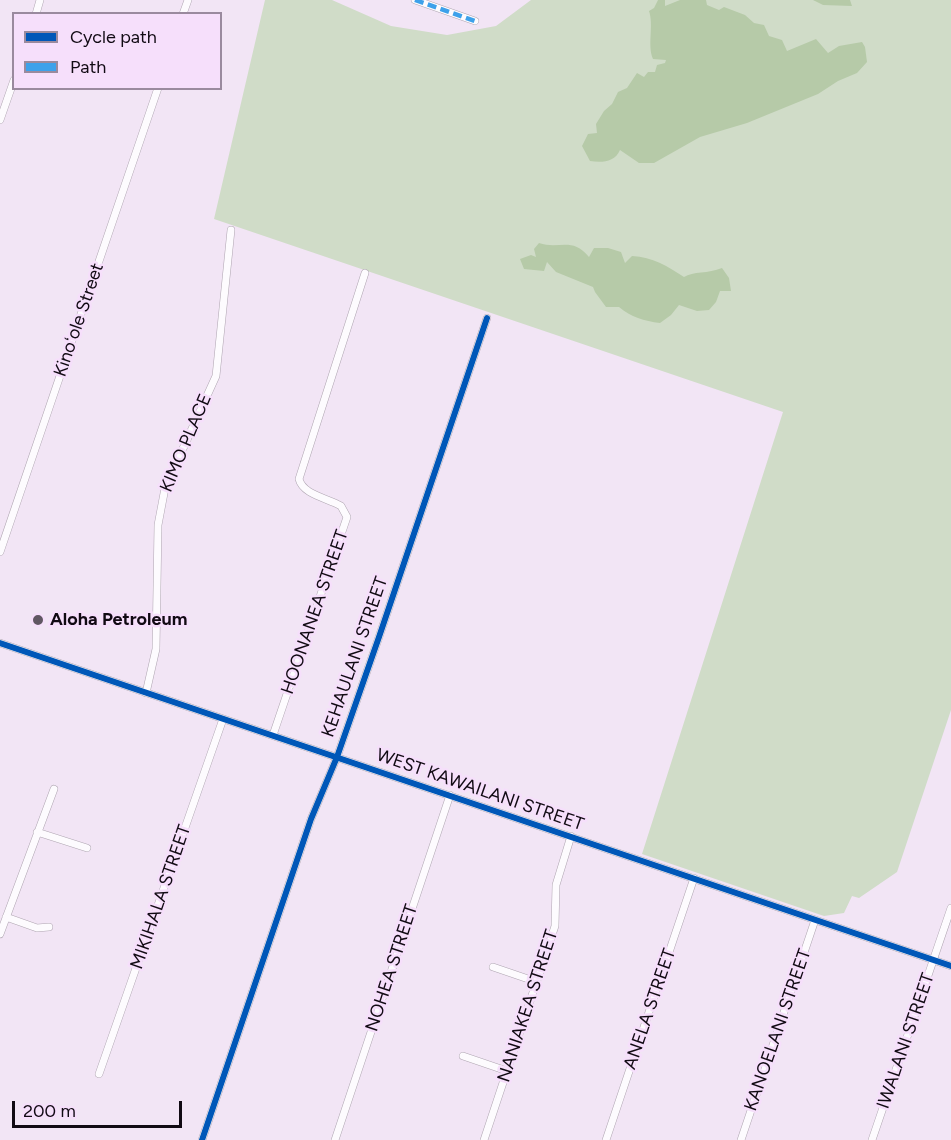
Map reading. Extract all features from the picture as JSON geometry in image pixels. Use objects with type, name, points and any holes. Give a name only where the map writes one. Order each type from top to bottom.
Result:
[{"type":"street","points":[[414,0],[475,21]]},
{"type":"street","points":[[0,120],[12,86]]},
{"type":"street","name":"Kinoʻole Street","points":[[0,552],[157,90]]},
{"type":"street","name":"KIMO PLACE","points":[[146,693],[156,649],[160,507],[171,474],[216,376],[231,230]]},
{"type":"street","name":"HOONANEA STREET","points":[[273,735],[347,517],[341,506],[307,491],[300,486],[299,479],[365,273]]},
{"type":"street","name":"KEHAULANI STREET","points":[[202,1140],[311,819],[337,757],[487,318]]},
{"type":"street","name":"WEST KAWAILANI STREET","points":[[0,643],[951,966]]},
{"type":"street","name":"MIKIHALA STREET","points":[[99,1074],[223,719]]},
{"type":"street","points":[[0,934],[54,789]]},
{"type":"street","name":"NOHEA STREET","points":[[335,1140],[450,795]]},
{"type":"street","points":[[37,832],[87,848]]},
{"type":"street","name":"NANIAKEA STREET","points":[[484,1140],[555,926],[556,885],[571,836]]},
{"type":"street","name":"ANELA STREET","points":[[606,1140],[694,879]]},
{"type":"street","name":"IWALANI STREET","points":[[872,1140],[951,908]]},
{"type":"street","points":[[6,917],[37,928],[49,927]]},
{"type":"street","name":"KANOELANI STREET","points":[[741,1140],[815,920]]},
{"type":"street","points":[[493,967],[537,982]]},
{"type":"street","points":[[463,1056],[507,1071]]},
{"type":"green space","points":[[265,0],[332,0],[391,26],[447,35],[496,26],[531,0],[951,0],[951,710],[897,872],[859,898],[852,896],[844,913],[824,916],[642,854],[783,412],[214,219]]},
{"type":"green space","points":[[658,0],[665,0],[665,6],[680,0],[706,0],[707,5],[719,10],[724,7],[745,15],[754,23],[764,25],[769,36],[782,40],[787,51],[816,39],[828,53],[839,46],[862,42],[867,62],[857,73],[838,81],[818,94],[747,123],[700,137],[654,163],[639,163],[620,150],[608,161],[590,161],[582,146],[588,134],[597,133],[596,124],[604,111],[612,104],[618,92],[627,88],[637,73],[644,77],[648,72],[655,72],[657,65],[665,63],[666,60],[653,59],[651,54],[649,11],[654,8]]},
{"type":"green space","points":[[813,0],[850,0],[852,6],[823,5]]},
{"type":"green space","points":[[539,243],[571,245],[589,257],[594,248],[608,248],[621,252],[625,263],[632,256],[647,258],[684,277],[722,268],[729,278],[731,291],[720,291],[716,302],[709,310],[697,311],[679,305],[660,323],[649,321],[633,316],[619,307],[606,307],[593,287],[556,272],[547,262],[544,271],[524,269],[520,259],[531,255],[536,257],[534,249]]},
{"type":"marked path","points":[[415,0],[475,21]]},
{"type":"cycle path","points":[[202,1140],[311,819],[337,757],[379,637],[487,318]]},
{"type":"cycle path","points":[[0,643],[951,966]]},
{"type":"place","name":"Aloha Petroleum","points":[[38,620]]}]
